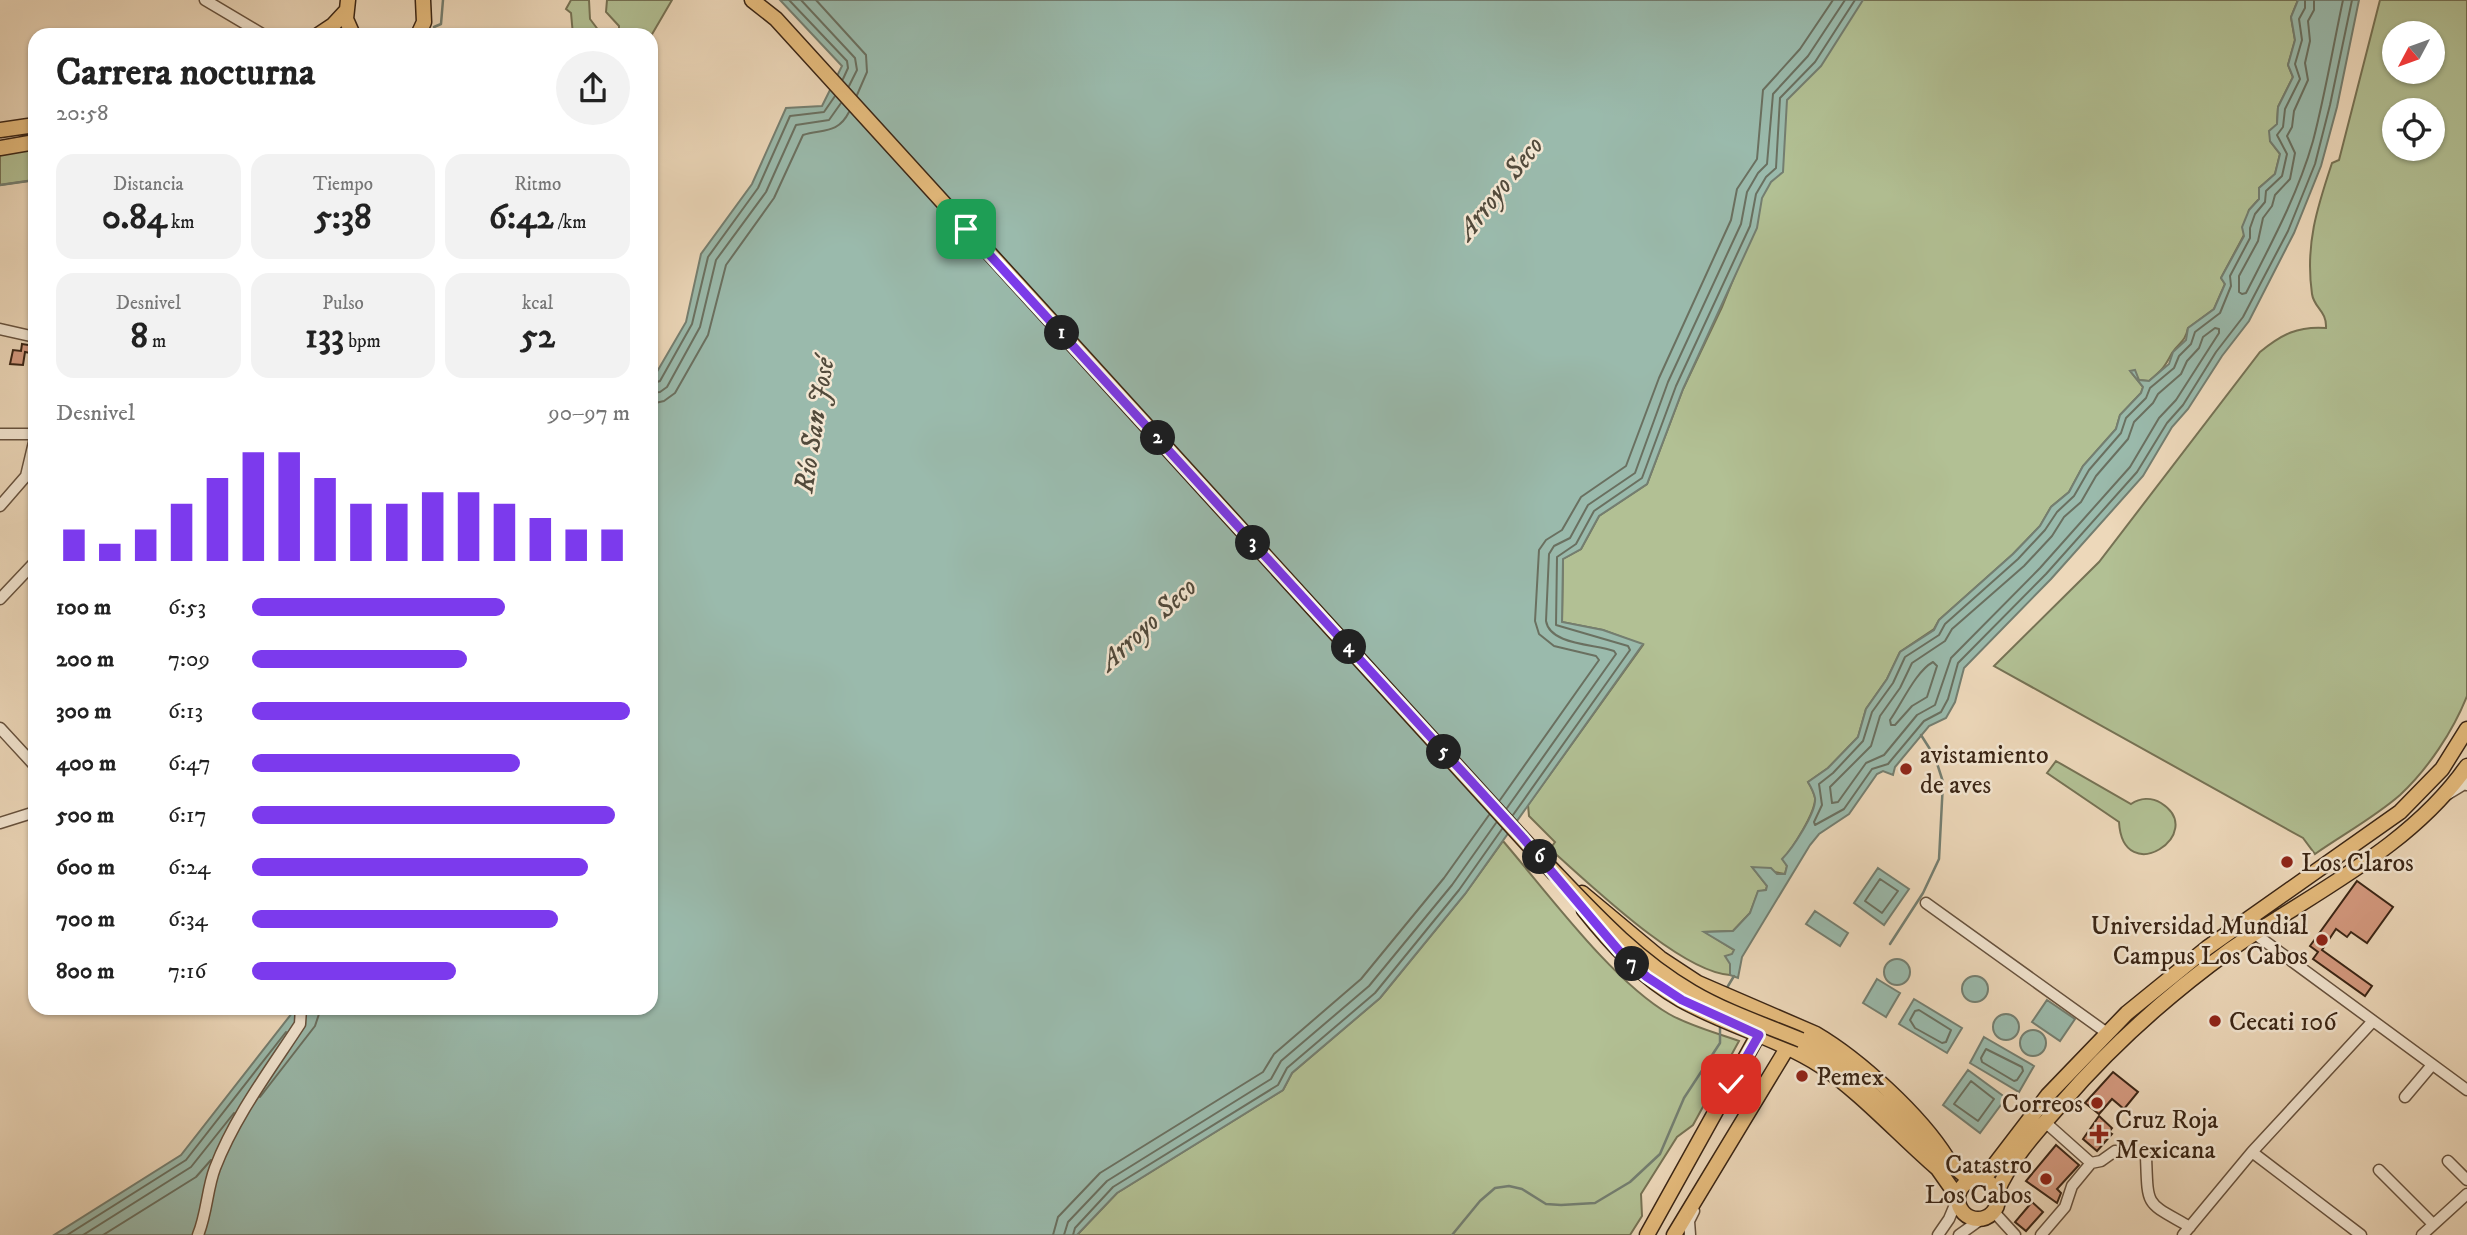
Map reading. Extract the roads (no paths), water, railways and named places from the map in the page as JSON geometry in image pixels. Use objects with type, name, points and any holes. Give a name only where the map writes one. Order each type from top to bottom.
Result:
[{"type":"main road","points":[[752,0],[776,19]]},
{"type":"main road","points":[[764,0],[776,19],[827,76],[1546,863],[1617,935],[1667,976],[1700,997],[1834,1045],[1922,1124],[1964,1215],[1980,1220],[1994,1212],[1998,1203],[1997,1192],[2008,1171],[2045,1122],[2109,1051],[2162,1003],[2255,934],[2403,834],[2445,795],[2467,766]]},
{"type":"main road","points":[[421,28],[425,2]]},
{"type":"main road","points":[[328,28],[347,6]]},
{"type":"main road","points":[[347,6],[352,28]]},
{"type":"main road","points":[[0,130],[28,126]]},
{"type":"main road","points":[[0,148],[28,143]]},
{"type":"main road","points":[[1957,1198],[1965,1183],[1976,1179],[1994,1166],[2048,1095],[2107,1033],[2178,970],[2400,812],[2442,769],[2467,729]]},
{"type":"main road","points":[[1546,863],[1673,967],[1707,988],[1768,1014],[1800,1033],[1840,1065],[1910,1129],[1942,1163]]},
{"type":"main road","points":[[1546,863],[1605,936],[1636,968],[1682,1000],[1787,1048],[1835,1077],[1942,1163],[1964,1175],[1989,1182],[1997,1192]]},
{"type":"main road","points":[[1647,1235],[1759,1035],[1768,1014]]},
{"type":"main road","points":[[1674,1235],[1787,1048],[1800,1033]]},
{"type":"main road","points":[[2048,1095],[2059,1106]]},
{"type":"street","points":[[205,0],[252,28]]},
{"type":"street","points":[[0,329],[28,335]]},
{"type":"street","points":[[0,434],[28,437]]},
{"type":"street","points":[[0,506],[26,476],[28,468]]},
{"type":"street","points":[[0,599],[28,569]]},
{"type":"street","points":[[0,727],[28,758]]},
{"type":"street","points":[[2445,795],[2466,783],[2467,785]]},
{"type":"street","points":[[0,823],[28,813]]},
{"type":"street","points":[[1926,903],[2107,1033]]},
{"type":"street","points":[[2247,921],[2255,934],[2467,1090]]},
{"type":"street","points":[[198,1235],[205,1217],[215,1169],[235,1126],[300,1024],[301,1015]]},
{"type":"street","points":[[2146,1156],[2148,1196],[2152,1205],[2186,1231],[2252,1152],[2373,1021]]},
{"type":"street","points":[[2405,1097],[2432,1065]]},
{"type":"street","points":[[2045,1122],[2091,1163]]},
{"type":"street","points":[[2041,1235],[2065,1206],[2072,1186],[2091,1163],[2101,1161],[2115,1151]]},
{"type":"street","points":[[2252,1152],[2361,1235]]},
{"type":"street","points":[[2448,1161],[2467,1180]]},
{"type":"street","points":[[2379,1170],[2434,1224]]},
{"type":"street","points":[[1690,1235],[1689,1222],[1705,1181]]},
{"type":"street","points":[[2422,1235],[2467,1194]]},
{"type":"street","points":[[1938,1235],[1949,1219],[1957,1198]]},
{"type":"street","points":[[1994,1212],[2015,1235]]},
{"type":"street","points":[[1959,1235],[1980,1220]]},
{"type":"water","points":[[780,0],[1863,0],[1821,66],[1787,100],[1783,172],[1771,182],[1762,198],[1757,228],[1683,389],[1647,484],[1599,516],[1581,549],[1563,559],[1562,622],[1603,630],[1643,644],[1465,894],[1380,998],[1292,1073],[1283,1090],[1117,1193],[1077,1235],[54,1235],[181,1155],[291,1015],[658,1015],[658,370],[686,322],[701,254],[752,184],[786,108],[822,106],[842,66]]},
{"type":"water","points":[[2298,0],[2359,0],[2337,107],[2321,166],[2294,233],[2249,321],[2222,356],[2188,409],[2172,427],[2143,476],[2051,579],[1964,668],[1955,702],[1946,718],[1929,726],[1895,767],[1893,775],[1883,771],[1877,774],[1849,814],[1819,834],[1810,845],[1742,957],[1738,978],[1730,975],[1730,964],[1725,956],[1732,954],[1734,950],[1704,932],[1733,931],[1750,913],[1758,891],[1766,890],[1767,886],[1752,867],[1771,868],[1777,874],[1785,874],[1787,866],[1782,859],[1803,830],[1815,804],[1815,796],[1808,782],[1828,768],[1858,737],[1866,709],[1887,679],[1900,652],[1934,630],[1939,620],[2013,554],[2040,526],[2051,507],[2069,492],[2083,466],[2116,429],[2120,415],[2141,393],[2143,387],[2130,371],[2135,370],[2139,380],[2149,381],[2169,364],[2173,352],[2186,340],[2188,328],[2214,309],[2225,284],[2221,278],[2244,236],[2242,227],[2249,210],[2259,199],[2259,188],[2275,174],[2280,154],[2270,141],[2269,131],[2277,124],[2278,107],[2293,77],[2288,65],[2295,40],[2291,17]]},
{"type":"water","points":[[1878,868],[1909,889],[1884,925],[1854,903]]},
{"type":"water","points":[[1815,911],[1848,933],[1840,946],[1806,924]]},
{"type":"water","points":[[1897,959],[1906,963],[1910,972],[1906,981],[1897,985],[1888,981],[1884,972],[1888,963]]},
{"type":"water","points":[[1975,976],[1984,980],[1988,989],[1984,998],[1975,1002],[1966,998],[1962,989],[1966,980]]},
{"type":"water","points":[[1877,979],[1900,993],[1886,1017],[1863,1003]]},
{"type":"water","points":[[1914,999],[1962,1028],[1947,1053],[1899,1024]]},
{"type":"water","points":[[2047,1000],[2075,1019],[2060,1041],[2032,1022]]},
{"type":"water","points":[[2006,1014],[2015,1018],[2019,1027],[2015,1036],[2006,1040],[1997,1036],[1993,1027],[1997,1018]]},
{"type":"water","points":[[2033,1030],[2042,1034],[2046,1043],[2042,1052],[2033,1056],[2024,1052],[2020,1043],[2024,1034]]},
{"type":"water","points":[[1984,1037],[2034,1066],[2019,1092],[1970,1063]]},
{"type":"water","points":[[1968,1070],[2006,1098],[1980,1133],[1943,1105]]},
{"type":"waterway","points":[[434,27],[441,24],[443,0]]},
{"type":"waterway","points":[[0,185],[28,181]]},
{"type":"waterway","points":[[1890,944],[1923,893],[1939,859],[1943,782],[1935,757],[1921,735]]},
{"type":"waterway","points":[[1725,991],[1734,976]]},
{"type":"waterway","points":[[1452,1235],[1480,1201],[1495,1188],[1509,1186],[1522,1189],[1546,1204],[1561,1205],[1595,1203],[1630,1182],[1660,1154],[1684,1098],[1720,1043],[1720,1025]]},
{"type":"place","name":"avistamiento de aves","points":[[1906,769]]},
{"type":"place","name":"Los Claros","points":[[2287,862]]},
{"type":"place","name":"Universidad Mundial Campus Los Cabos","points":[[2322,940]]},
{"type":"place","name":"Cecati 106","points":[[2215,1021]]},
{"type":"place","name":"Pemex","points":[[1802,1076]]},
{"type":"place","name":"Correos","points":[[2097,1103]]},
{"type":"place","name":"Cruz Roja Mexicana","points":[[2099,1134]]},
{"type":"place","name":"Catastro Los Cabos","points":[[2046,1179]]},
{"type":"water label","name":"Arroyo Seco","points":[[1499,187]]},
{"type":"water label","name":"Río San José","points":[[813,425]]},
{"type":"water label","name":"Arroyo Seco","points":[[1147,623]]}]
